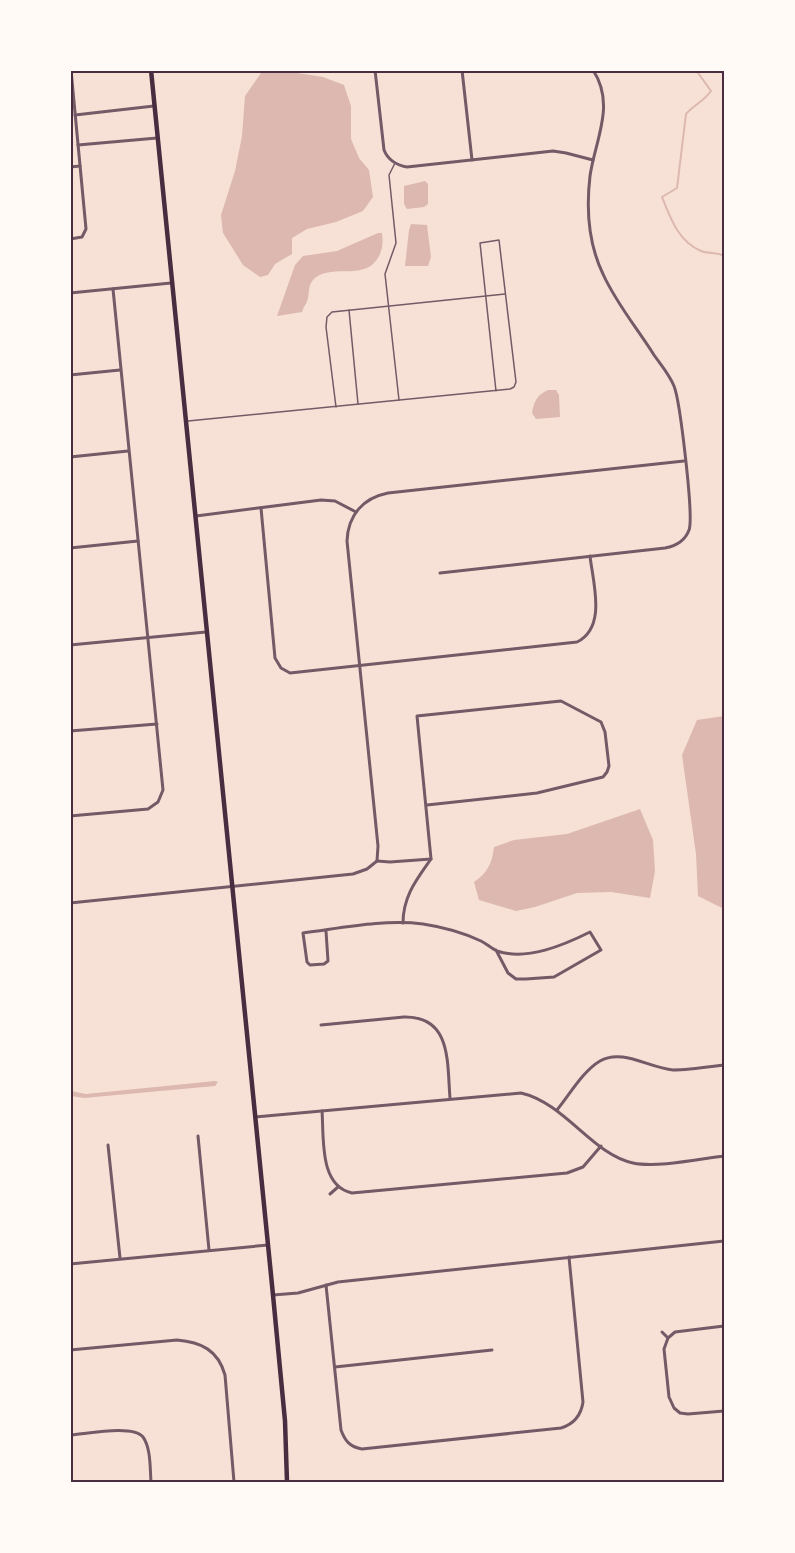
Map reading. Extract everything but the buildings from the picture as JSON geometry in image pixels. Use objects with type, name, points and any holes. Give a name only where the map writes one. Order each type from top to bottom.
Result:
[{"type":"main road","points":[[151,70],[273,1295],[285,1421],[287,1482]]},
{"type":"street","points":[[70,239],[82,237],[86,229],[71,70]]},
{"type":"street","points":[[375,70],[384,150],[395,163],[406,167],[560,152],[593,160]]},
{"type":"street","points":[[462,70],[471,160]]},
{"type":"street","points":[[440,573],[665,548],[676,546],[690,528],[691,516],[685,461],[674,387],[612,292],[595,255],[588,218],[588,198],[593,160],[604,114],[603,92],[593,70]]},
{"type":"street","points":[[75,115],[154,106]]},
{"type":"street","points":[[78,145],[157,138]]},
{"type":"street","points":[[70,167],[80,166]]},
{"type":"street","points":[[70,293],[171,283]]},
{"type":"street","points":[[70,816],[143,810],[158,802],[163,786],[112,289]]},
{"type":"street","points":[[70,375],[120,370]]},
{"type":"street","points":[[70,457],[129,451]]},
{"type":"street","points":[[70,903],[353,874],[367,869],[376,861],[378,846],[347,541],[349,525],[356,512],[370,499],[388,493],[685,461]]},
{"type":"street","points":[[195,517],[321,500],[335,501],[356,512]]},
{"type":"street","points":[[261,508],[274,653],[276,663],[290,673],[570,644],[584,638],[594,627],[596,620],[590,556]]},
{"type":"street","points":[[70,548],[138,541]]},
{"type":"street","points":[[70,645],[206,632]]},
{"type":"street","points":[[403,923],[404,904],[409,891],[431,859],[417,716],[561,701],[599,720],[603,725],[609,766],[603,777],[537,793],[427,805]]},
{"type":"street","points":[[70,731],[157,723]]},
{"type":"street","points":[[376,861],[431,859]]},
{"type":"street","points":[[326,930],[328,961],[324,964],[310,965],[307,962],[303,933],[326,930],[403,923],[427,925],[456,932],[479,940],[496,950],[520,953],[540,952],[569,943],[590,932],[601,950],[554,977],[526,979],[516,979],[508,973],[496,950]]},
{"type":"street","points":[[321,1024],[404,1017],[417,1017],[429,1022],[439,1031],[444,1042],[450,1098]]},
{"type":"street","points":[[557,1110],[590,1069],[606,1058],[624,1056],[648,1065],[675,1070],[724,1065]]},
{"type":"street","points":[[255,1117],[521,1093],[536,1097],[557,1110],[612,1155],[634,1163],[648,1164],[724,1156]]},
{"type":"street","points":[[322,1111],[328,1170],[332,1181],[338,1187],[357,1194],[567,1173],[583,1167],[601,1146]]},
{"type":"street","points":[[198,1136],[209,1250]]},
{"type":"street","points":[[108,1144],[120,1258]]},
{"type":"street","points":[[330,1194],[338,1187]]},
{"type":"street","points":[[273,1295],[298,1293],[338,1282],[724,1241]]},
{"type":"street","points":[[70,1264],[268,1245]]},
{"type":"street","points":[[326,1285],[341,1430],[349,1444],[362,1449],[561,1428],[578,1418],[584,1396],[569,1257]]},
{"type":"street","points":[[724,1326],[679,1331],[668,1338],[664,1348],[671,1405],[677,1411],[688,1414],[724,1411]]},
{"type":"street","points":[[662,1332],[668,1338]]},
{"type":"street","points":[[70,1350],[177,1340],[195,1341],[210,1350],[220,1361],[225,1374],[234,1482]]},
{"type":"street","points":[[335,1367],[492,1350]]},
{"type":"street","points":[[70,1435],[129,1430],[140,1434],[147,1448],[151,1482]]},
{"type":"lane","points":[[395,163],[389,175],[396,243],[386,274],[399,401]]},
{"type":"lane","points":[[185,421],[399,401],[510,389],[514,387],[516,382],[499,240],[480,243],[496,390]]},
{"type":"lane","points":[[336,407],[327,318],[332,312],[506,294]]},
{"type":"lane","points":[[349,309],[358,405]]},
{"type":"shaded area","points":[[285,71],[323,77],[344,85],[351,106],[351,139],[359,158],[369,170],[373,197],[363,211],[336,222],[307,229],[292,238],[292,254],[275,264],[268,275],[260,277],[243,265],[223,233],[221,215],[235,171],[242,136],[245,96],[261,73]]},
{"type":"shaded area","points":[[425,181],[428,184],[428,204],[424,207],[407,209],[404,204],[404,186]]},
{"type":"shaded area","points":[[411,224],[427,225],[431,257],[428,266],[405,266]]},
{"type":"shaded area","points":[[382,233],[383,242],[379,256],[373,264],[358,270],[331,272],[315,278],[310,284],[302,312],[277,316],[295,265],[303,256],[337,251]]},
{"type":"shaded area","points":[[548,390],[556,390],[559,395],[560,417],[536,419],[532,413],[535,402],[541,394]]},
{"type":"shaded area","points":[[724,716],[724,909],[698,896],[696,854],[682,755],[697,720]]},
{"type":"shaded area","points":[[640,809],[653,840],[655,871],[650,898],[611,892],[577,893],[516,911],[479,900],[474,882],[488,868],[494,847],[514,840],[567,834]]},
{"type":"shaded area","points":[[218,1082],[215,1086],[84,1098],[71,1096],[71,1091],[86,1094]]},
{"type":"waterway","points":[[696,70],[711,91],[686,114],[677,188],[662,197],[676,228],[686,241],[701,251],[724,256]]}]
